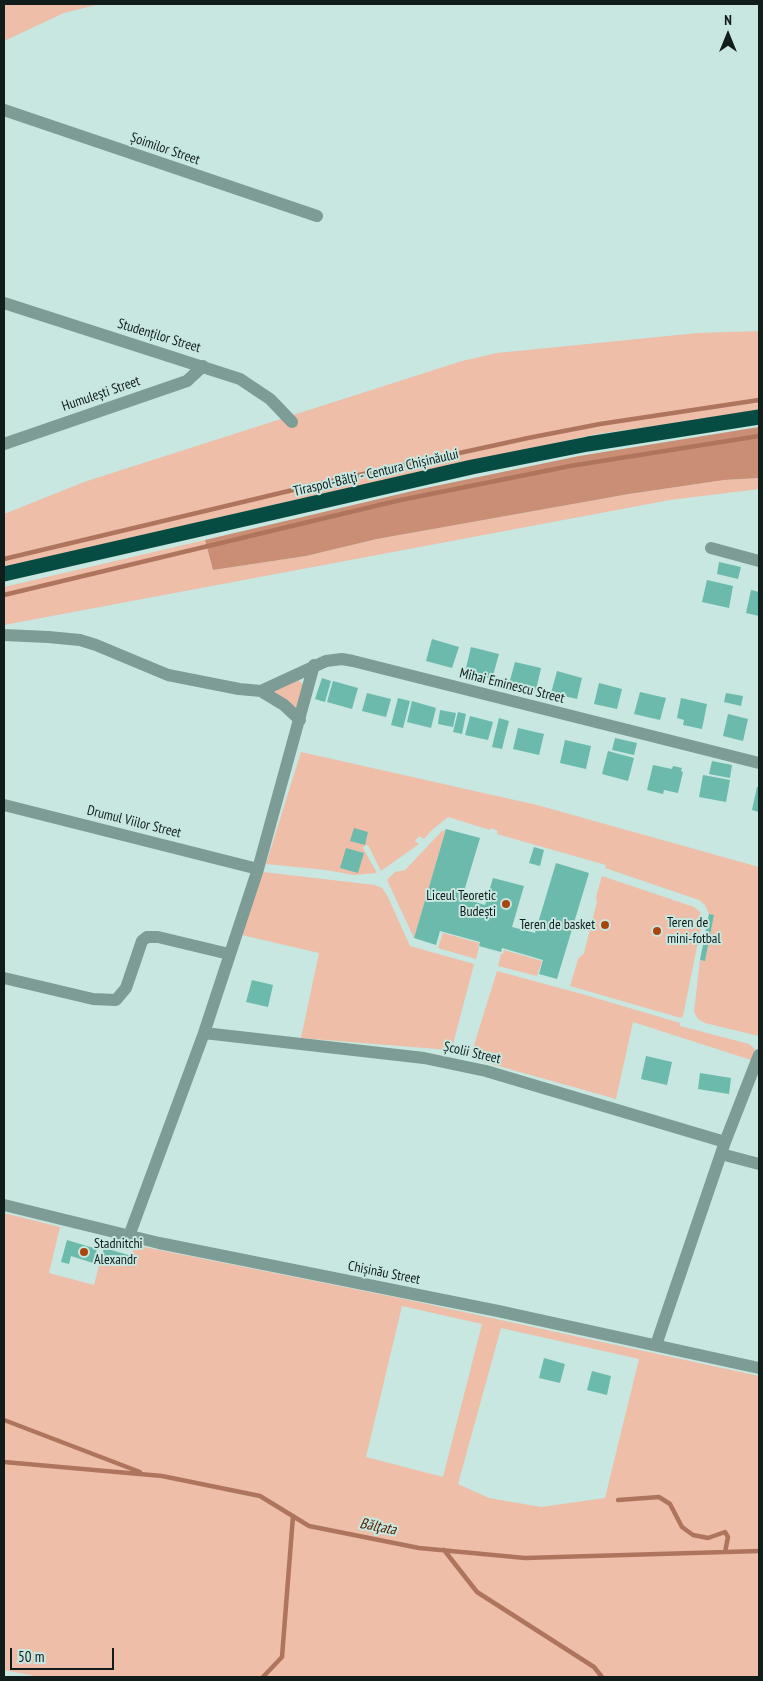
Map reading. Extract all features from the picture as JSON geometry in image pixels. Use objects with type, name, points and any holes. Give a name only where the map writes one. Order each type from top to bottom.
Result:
[{"type":"highway","name":"Tiraspol-Bălţi - Centura Chișinăului","points":[[4,574],[472,468],[598,442],[759,417]]},
{"type":"street","name":"Șoimilor Street","points":[[4,110],[318,216]]},
{"type":"street","name":"Studenților Street","points":[[4,304],[240,379],[270,399],[292,422]]},
{"type":"street","name":"Humulești Street","points":[[4,444],[187,381],[204,366]]},
{"type":"street","points":[[710,548],[759,561]]},
{"type":"street","points":[[4,636],[80,640],[168,675],[239,689],[261,691],[284,705],[300,720]]},
{"type":"street","name":"Mihai Eminescu Street","points":[[261,691],[314,665],[342,659],[759,763]]},
{"type":"street","points":[[129,1236],[204,1033],[258,868],[314,665]]},
{"type":"street","name":"Drumul Viilor Street","points":[[4,804],[258,868]]},
{"type":"street","points":[[4,978],[93,999],[116,1000],[126,988],[142,941],[147,937],[158,937],[229,954]]},
{"type":"street","name":"Școlii Street","points":[[204,1033],[424,1058],[477,1068],[723,1148],[759,1164]]},
{"type":"street","points":[[656,1345],[723,1148],[756,1075],[759,1055]]},
{"type":"street","name":"Chișinău Street","points":[[4,1205],[129,1236],[759,1368]]},
{"type":"shaded area","points":[[4,4],[100,4],[64,13],[4,41]]},
{"type":"shaded area","points":[[759,331],[759,412],[597,434],[290,501],[4,568],[4,514],[84,482],[462,361],[497,353],[698,333]]},
{"type":"shaded area","points":[[759,427],[759,478],[724,480],[629,494],[377,539],[306,556],[213,570],[205,540],[421,489],[579,456]]},
{"type":"shaded area","points":[[759,478],[759,489],[670,500],[4,625],[4,587],[205,540],[213,570],[306,556],[377,539],[629,494],[724,480]]},
{"type":"shaded area","points":[[297,678],[303,685],[298,707],[295,708],[272,691]]},
{"type":"shaded area","points":[[301,752],[537,805],[759,867],[759,1036],[705,1023],[698,1019],[694,1012],[700,960],[705,961],[714,915],[709,914],[705,905],[699,900],[605,868],[606,865],[497,834],[498,831],[491,828],[490,830],[448,817],[424,839],[419,836],[415,841],[419,844],[381,871],[368,845],[364,846],[363,848],[377,873],[354,875],[266,864]]},
{"type":"shaded area","points":[[446,829],[414,938],[387,880],[395,872],[405,870]]},
{"type":"shaded area","points":[[263,872],[375,885],[382,888],[410,946],[474,964],[451,1052],[437,1049],[301,1038],[319,953],[242,935]]},
{"type":"shaded area","points":[[602,876],[694,907],[700,912],[702,922],[683,1016],[681,1018],[570,986],[578,959],[584,953]]},
{"type":"shaded area","points":[[443,933],[479,943],[476,959],[438,948]]},
{"type":"shaded area","points":[[504,950],[542,961],[537,976],[498,966]]},
{"type":"shaded area","points":[[497,971],[680,1023],[680,1026],[749,1044],[755,1049],[751,1060],[633,1022],[616,1099],[470,1058]]},
{"type":"shaded area","points":[[4,1213],[60,1227],[49,1273],[94,1285],[101,1258],[129,1266],[134,1245],[404,1299],[759,1376],[759,1677],[40,1677],[4,1670]],"holes":[[[402,1306],[482,1324],[443,1477],[366,1457]],[[501,1328],[639,1359],[605,1498],[541,1507],[489,1498],[458,1484]]]},
{"type":"building","points":[[719,562],[741,567],[738,579],[717,574]]},
{"type":"building","points":[[707,580],[733,586],[729,608],[702,602]]},
{"type":"building","points":[[751,590],[759,592],[759,616],[746,613]]},
{"type":"building","points":[[432,639],[459,647],[452,668],[426,661]]},
{"type":"building","points":[[471,647],[499,654],[492,679],[465,672]]},
{"type":"building","points":[[515,662],[541,668],[536,690],[509,684]]},
{"type":"building","points":[[557,671],[582,678],[577,699],[551,693]]},
{"type":"building","points":[[322,678],[331,681],[325,702],[315,699]]},
{"type":"building","points":[[333,681],[358,688],[352,709],[327,702]]},
{"type":"building","points":[[599,683],[622,689],[617,709],[594,704]]},
{"type":"building","points":[[640,692],[666,698],[660,720],[634,714]]},
{"type":"building","points":[[367,693],[391,699],[386,717],[362,711]]},
{"type":"building","points":[[726,693],[743,696],[741,706],[724,702]]},
{"type":"building","points":[[398,698],[410,701],[403,728],[391,725]]},
{"type":"building","points":[[681,698],[707,704],[702,729],[683,725],[684,720],[677,718]]},
{"type":"building","points":[[412,701],[436,708],[431,728],[407,722]]},
{"type":"building","points":[[440,710],[456,713],[453,727],[438,724]]},
{"type":"building","points":[[458,712],[466,714],[462,734],[453,732]]},
{"type":"building","points":[[728,714],[748,719],[743,741],[723,736]]},
{"type":"building","points":[[470,716],[493,722],[488,740],[465,735]]},
{"type":"building","points":[[499,718],[509,721],[502,749],[492,747]]},
{"type":"building","points":[[518,728],[544,734],[539,755],[513,749]]},
{"type":"building","points":[[615,738],[637,743],[634,755],[612,750]]},
{"type":"building","points":[[565,740],[591,746],[586,769],[560,763]]},
{"type":"building","points":[[608,751],[634,758],[628,781],[602,774]]},
{"type":"building","points":[[712,761],[732,765],[730,778],[709,774]]},
{"type":"building","points":[[653,765],[672,769],[673,766],[682,768],[681,771],[683,772],[678,793],[664,790],[663,794],[647,790]]},
{"type":"building","points":[[703,775],[730,780],[726,802],[699,797]]},
{"type":"building","points":[[757,787],[759,787],[759,812],[752,810]]},
{"type":"building","points":[[354,828],[368,832],[365,845],[350,841]]},
{"type":"building","points":[[446,829],[480,838],[462,898],[485,905],[493,878],[524,886],[512,927],[535,933],[556,863],[589,873],[557,979],[539,974],[543,960],[502,948],[501,952],[479,946],[480,942],[440,931],[436,945],[414,938]]},
{"type":"building","points":[[534,847],[544,850],[540,866],[529,863]]},
{"type":"building","points":[[346,848],[364,853],[358,873],[340,868]]},
{"type":"building","points":[[709,914],[714,915],[705,961],[700,960]]},
{"type":"building","points":[[252,980],[273,985],[268,1007],[246,1002]]},
{"type":"building","points":[[646,1056],[672,1062],[667,1085],[641,1079]]},
{"type":"building","points":[[700,1073],[731,1078],[729,1094],[698,1089]]},
{"type":"building","points":[[67,1240],[97,1249],[93,1263],[71,1256],[69,1264],[61,1262]]},
{"type":"building","points":[[104,1248],[132,1256],[129,1266],[101,1258]]},
{"type":"building","points":[[544,1358],[565,1364],[560,1383],[539,1378]]},
{"type":"building","points":[[592,1371],[611,1376],[607,1395],[587,1390]]},
{"type":"waterway","points":[[4,559],[318,484],[528,438],[600,424],[759,400]]},
{"type":"waterway","points":[[4,595],[396,501],[570,466],[759,436]]},
{"type":"waterway","points":[[4,1420],[140,1472]]},
{"type":"waterway","name":"Bălţata","points":[[4,1462],[162,1476],[260,1496],[309,1526],[419,1548],[525,1558],[759,1551]]},
{"type":"waterway","points":[[618,1500],[659,1497],[670,1504],[682,1527],[693,1535],[708,1538],[725,1532],[728,1537],[725,1552]]},
{"type":"waterway","points":[[263,1677],[282,1657],[293,1516]]},
{"type":"waterway","points":[[444,1550],[477,1592],[594,1667],[602,1677]]},
{"type":"place","name":"Liceul Teoretic Budești","points":[[506,904]]},
{"type":"place","name":"Teren de basket","points":[[605,925]]},
{"type":"place","name":"Teren de mini-fotbal","points":[[657,931]]},
{"type":"place","name":"Stadnitchi Alexandr","points":[[84,1252]]}]
